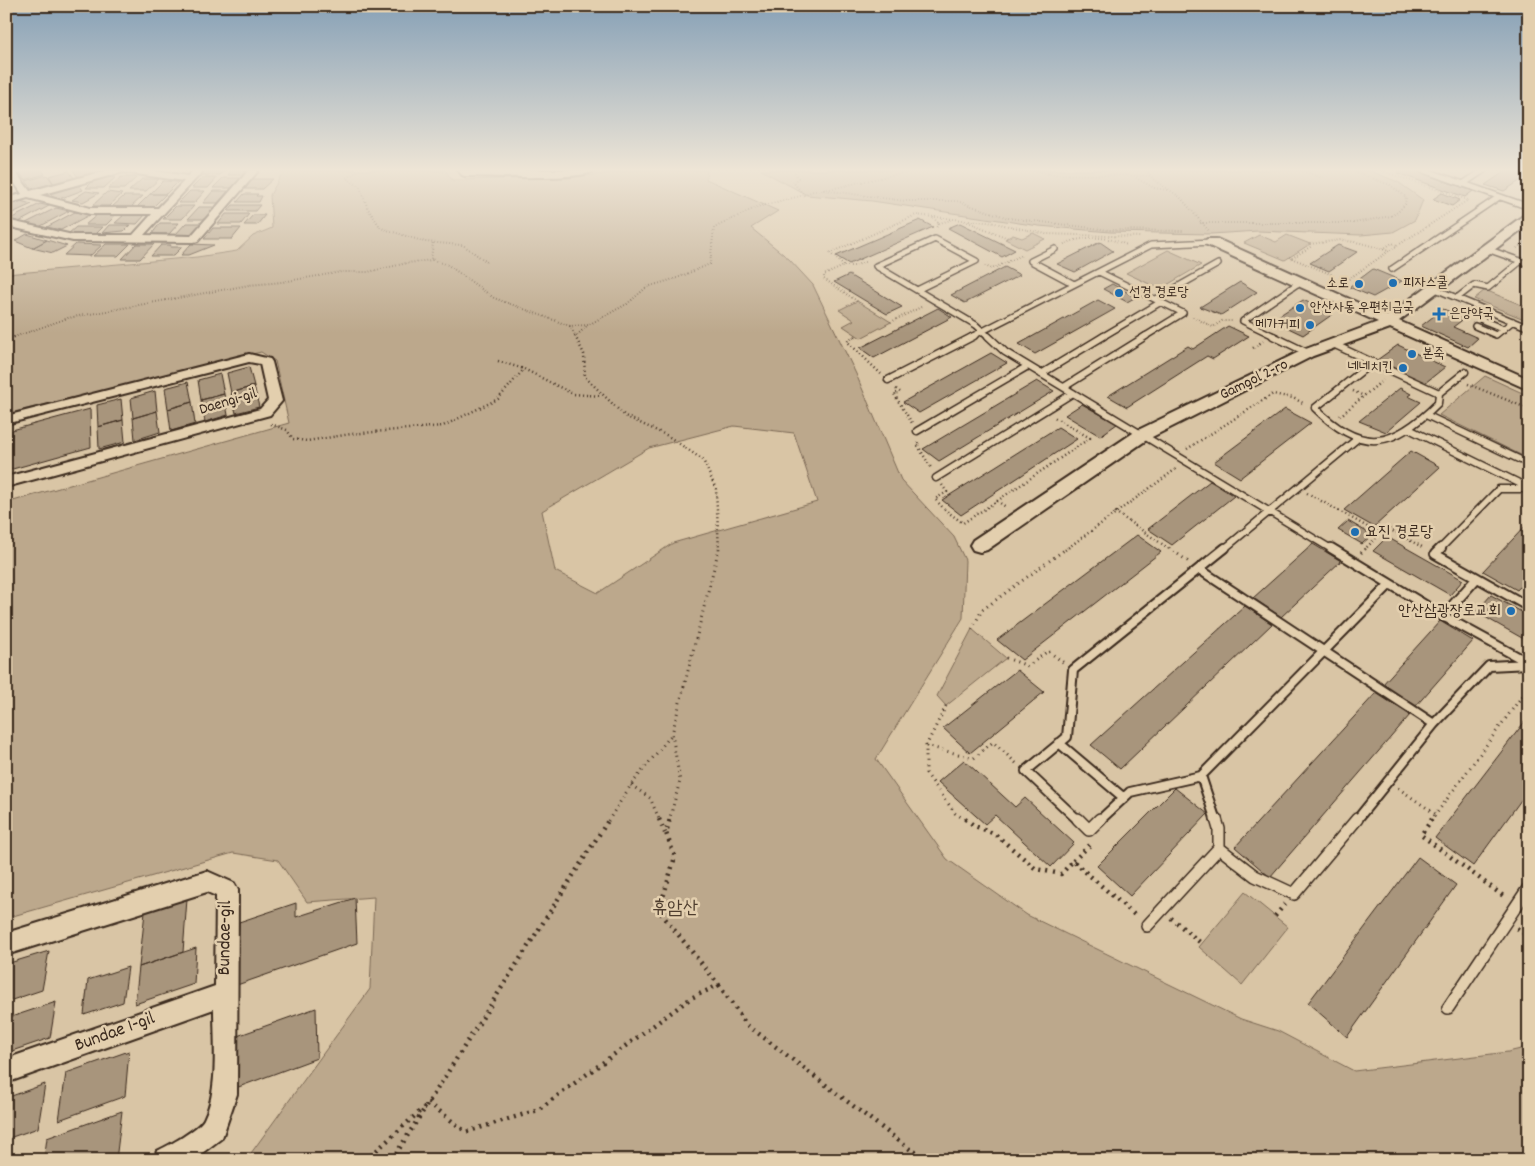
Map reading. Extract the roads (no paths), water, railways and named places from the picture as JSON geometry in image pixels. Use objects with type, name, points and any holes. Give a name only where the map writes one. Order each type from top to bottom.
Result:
[{"type":"street","points":[[12,224],[73,238],[194,239],[207,224]]},
{"type":"street","points":[[135,239],[149,224]]},
{"type":"street","name":"Gamgol 2-ro","points":[[980,546],[1142,435],[1308,353],[1388,322],[1520,224]]},
{"type":"street","points":[[1210,236],[1300,282],[1529,385]]},
{"type":"street","name":"Daengi-gil","points":[[6,420],[249,358],[266,362],[275,401],[264,412],[6,482]]},
{"type":"street","name":"Bundae-gil","points":[[6,944],[207,881],[227,890],[224,1094],[213,1129],[180,1154],[166,1160]]},
{"type":"street","name":"Bundae 1-gil","points":[[6,1071],[224,994]]},
{"type":"lane","points":[[1392,269],[1458,224]]},
{"type":"lane","points":[[888,380],[982,330],[1151,245],[1210,236]]},
{"type":"lane","points":[[917,290],[976,261],[935,239],[876,266],[934,300],[976,324],[1004,352],[1443,616],[1529,663]]},
{"type":"lane","points":[[1055,249],[1031,261],[1074,284]]},
{"type":"lane","points":[[1487,249],[1529,264]]},
{"type":"lane","points":[[1457,298],[1474,285],[1488,288],[1521,261]]},
{"type":"lane","points":[[1042,374],[1218,264]]},
{"type":"lane","points":[[1064,387],[1183,313],[1099,272]]},
{"type":"lane","points":[[1300,282],[1243,321],[1308,353]]},
{"type":"lane","points":[[1434,288],[1529,328]]},
{"type":"lane","points":[[1482,320],[1504,329]]},
{"type":"lane","points":[[1475,326],[1496,335],[1513,321]]},
{"type":"lane","points":[[1333,344],[1439,393]]},
{"type":"lane","points":[[1373,362],[1315,408],[1331,424],[1357,439],[1388,439],[1409,429],[1438,403],[1439,393],[1465,372]]},
{"type":"lane","points":[[917,431],[1028,366]]},
{"type":"lane","points":[[936,478],[1073,393]]},
{"type":"lane","points":[[1426,415],[1529,464]]},
{"type":"lane","points":[[1409,429],[1529,489]]},
{"type":"lane","points":[[1357,439],[1270,512],[1073,670],[1067,737],[1026,771],[1089,830],[1130,792],[1201,776],[1390,584]]},
{"type":"lane","points":[[1529,489],[1500,489],[1436,554],[1529,607]]},
{"type":"lane","points":[[1199,568],[1434,724]]},
{"type":"lane","points":[[1443,616],[1477,578]]},
{"type":"lane","points":[[1219,848],[1255,876],[1294,894],[1434,724],[1489,666],[1529,663]]},
{"type":"lane","points":[[1059,743],[1124,798]]},
{"type":"lane","points":[[1147,926],[1163,911],[1219,848],[1219,829],[1201,776]]},
{"type":"lane","points":[[1448,1008],[1529,887]]},
{"type":"place","name":"피자스쿨","points":[[1393,283]]},
{"type":"place","name":"소로","points":[[1359,284]]},
{"type":"place","name":"선경 경로당","points":[[1119,293]]},
{"type":"place","name":"안산사동 우편취급국","points":[[1300,308]]},
{"type":"place","name":"은당약국","points":[[1439,314]]},
{"type":"place","name":"메가커피","points":[[1310,325]]},
{"type":"place","name":"본죽","points":[[1412,354]]},
{"type":"place","name":"네네치킨","points":[[1403,368]]},
{"type":"place","name":"요진 경로당","points":[[1355,532]]},
{"type":"place","name":"안산삼광장로교회","points":[[1511,611]]},
{"type":"park label","name":"휴암산","points":[[675,909]]}]
